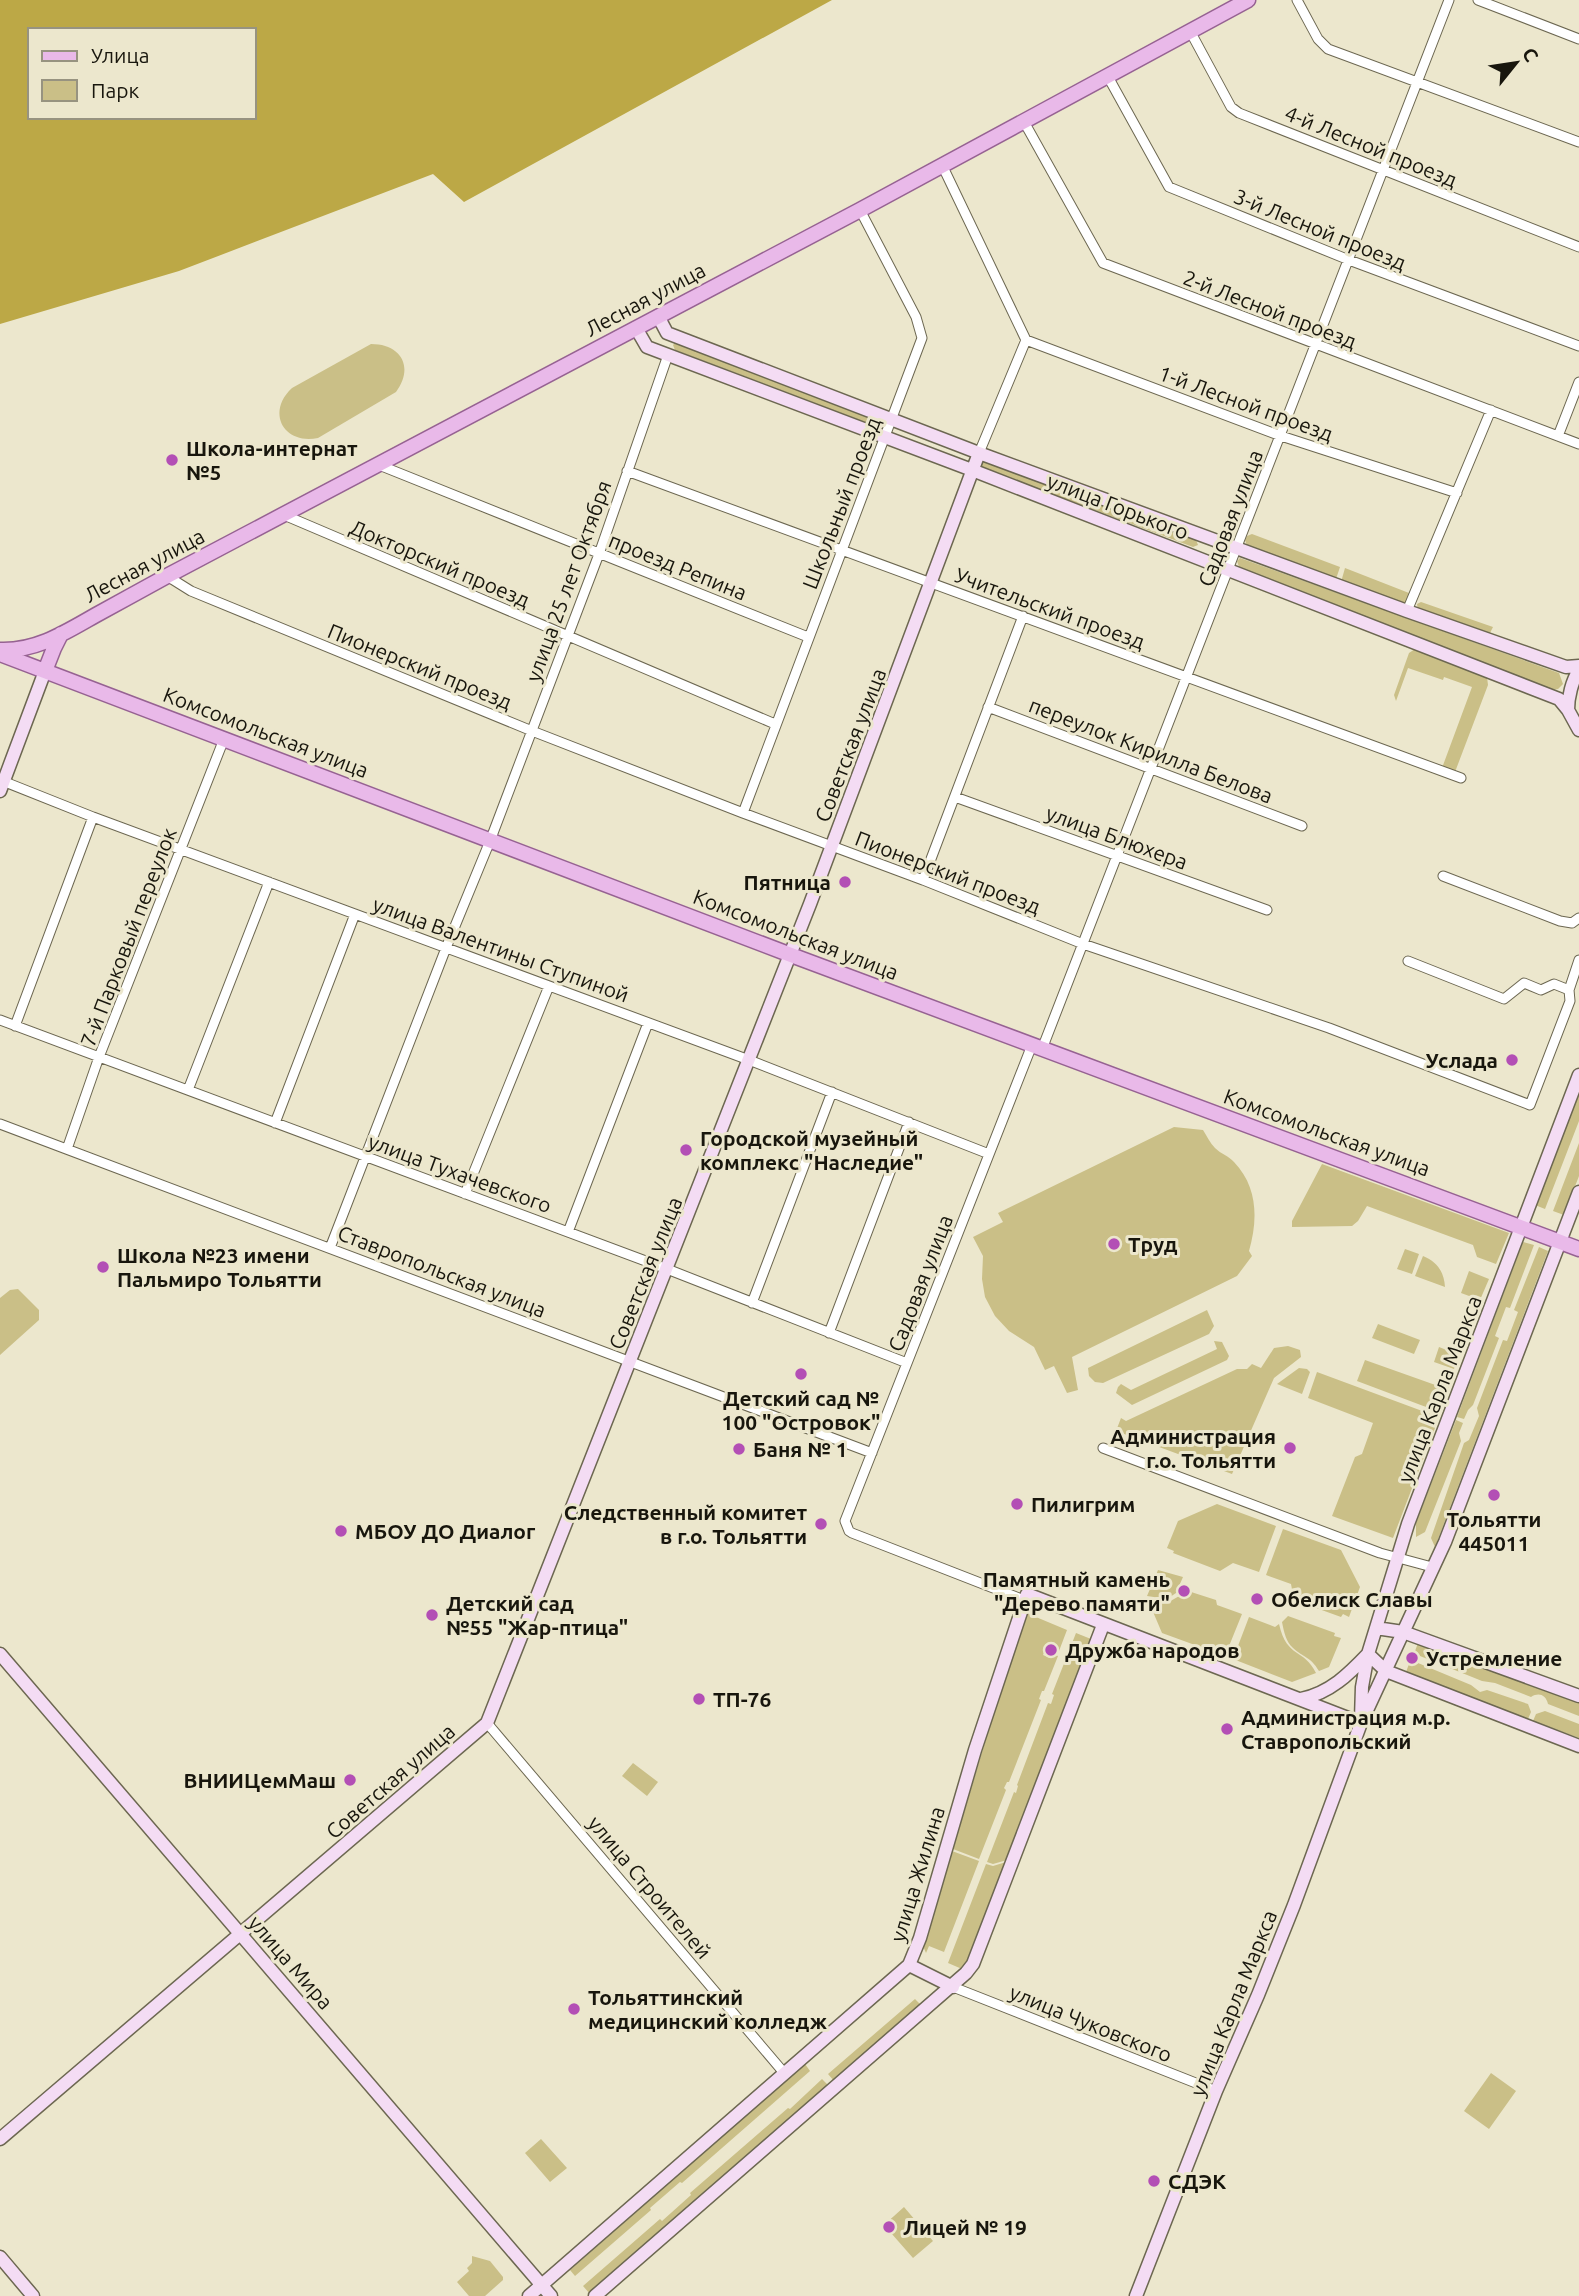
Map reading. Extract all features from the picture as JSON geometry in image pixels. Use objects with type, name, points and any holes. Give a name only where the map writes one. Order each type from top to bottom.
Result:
[{"type":"main road","name":"Лесная улица","points":[[0,652],[18,651],[61,634],[1248,0]]},
{"type":"main road","name":"улица Горького","points":[[658,316],[667,333],[892,420],[1407,611],[1566,667],[1579,668]]},
{"type":"main road","name":"улица Горького","points":[[636,328],[647,347],[972,470],[1559,699],[1569,710]]},
{"type":"main road","name":"Советская улица","points":[[0,2139],[488,1723],[791,955],[979,453]]},
{"type":"main road","points":[[1,784],[61,634]]},
{"type":"main road","name":"Комсомольская улица","points":[[0,652],[791,955],[1579,1249]]},
{"type":"main road","points":[[1579,668],[1568,702],[1579,730]]},
{"type":"main road","name":"улица Карла Маркса","points":[[1361,1723],[1362,1686],[1367,1654],[1408,1524],[1579,1075]]},
{"type":"main road","name":"улица Карла Маркса","points":[[1136,2296],[1216,2091],[1278,1943],[1361,1723],[1445,1542],[1579,1192]]},
{"type":"main road","points":[[1026,1597],[1361,1723]]},
{"type":"main road","name":"улица Жилина","points":[[530,2296],[909,1965],[920,1938],[975,1750],[1026,1597]]},
{"type":"main road","points":[[595,2296],[844,2077],[953,1987],[973,1964],[1103,1625]]},
{"type":"main road","points":[[1376,1628],[1403,1632],[1579,1696]]},
{"type":"main road","name":"улица Мира","points":[[0,1654],[551,2296]]},
{"type":"main road","points":[[1300,1699],[1339,1682],[1367,1654],[1386,1671],[1579,1746]]},
{"type":"main road","points":[[909,1965],[953,1987]]},
{"type":"main road","points":[[0,2258],[33,2296]]},
{"type":"street","points":[[1297,0],[1318,39],[1328,49],[1579,142]]},
{"type":"street","name":"Садовая улица","points":[[1026,1597],[852,1533],[845,1521],[989,1154],[1083,943],[1449,0]]},
{"type":"street","points":[[1478,0],[1579,39]]},
{"type":"street","name":"4-й Лесной проезд","points":[[1190,31],[1231,107],[1239,113],[1579,247]]},
{"type":"street","name":"3-й Лесной проезд","points":[[1107,75],[1169,187],[1349,260],[1579,346]]},
{"type":"street","name":"2-й Лесной проезд","points":[[1023,120],[1103,263],[1579,444]]},
{"type":"street","points":[[942,165],[1026,340]]},
{"type":"street","name":"Школьный проезд","points":[[743,813],[922,338],[916,317],[860,209]]},
{"type":"street","name":"1-й Лесной проезд","points":[[1026,340],[1281,436],[1457,494]]},
{"type":"street","name":"Советская улица","points":[[979,453],[1026,340]]},
{"type":"street","name":"улица 25 лет Октября","points":[[330,1248],[599,554],[668,355]]},
{"type":"street","points":[[1558,436],[1579,382]]},
{"type":"street","points":[[1407,611],[1492,410]]},
{"type":"street","name":"проезд Репина","points":[[379,465],[808,638]]},
{"type":"street","name":"Учительский проезд","points":[[626,471],[1461,778]]},
{"type":"street","name":"Докторский проезд","points":[[284,515],[775,724]]},
{"type":"street","name":"Пионерский проезд","points":[[167,576],[191,592],[531,731],[1083,943],[1329,1028],[1530,1105],[1570,1000],[1569,990]]},
{"type":"street","points":[[923,880],[1023,617]]},
{"type":"street","name":"переулок Кирилла Белова","points":[[988,707],[1302,826]]},
{"type":"street","name":"7-й Парковый переулок","points":[[66,1149],[224,738]]},
{"type":"street","name":"улица Валентины Ступиной","points":[[1,784],[749,1060],[989,1154]]},
{"type":"street","name":"улица Блюхера","points":[[955,797],[1267,910]]},
{"type":"street","points":[[15,1026],[93,817]]},
{"type":"street","points":[[1443,876],[1560,921],[1572,923],[1579,918]]},
{"type":"street","points":[[188,1090],[269,882]]},
{"type":"street","points":[[275,1123],[355,914]]},
{"type":"street","points":[[1408,961],[1504,999],[1524,983],[1541,990],[1554,984],[1569,990],[1579,960]]},
{"type":"street","points":[[465,1194],[550,986]]},
{"type":"street","name":"улица Тухачевского","points":[[0,1020],[667,1269],[907,1363]]},
{"type":"street","points":[[568,1232],[648,1023]]},
{"type":"street","points":[[752,1303],[832,1092]]},
{"type":"street","points":[[829,1333],[909,1122]]},
{"type":"street","name":"Ставропольская улица","points":[[0,1124],[872,1453]]},
{"type":"street","points":[[1102,1448],[1324,1532],[1433,1567]]},
{"type":"street","name":"улица Строителей","points":[[488,1723],[785,2074]]},
{"type":"street","name":"улица Чуковского","points":[[953,1987],[1216,2091]]},
{"type":"green space","points":[[675,343],[876,419],[878,423],[875,426],[675,350]]},
{"type":"green space","points":[[371,344],[391,348],[402,359],[404,374],[396,392],[318,438],[296,437],[288,432],[282,425],[280,407],[292,388]]},
{"type":"green space","points":[[982,460],[1196,540],[1198,545],[1193,547],[981,467]]},
{"type":"green space","points":[[1252,534],[1340,567],[1336,579],[1247,546],[1245,540]]},
{"type":"green space","points":[[1240,558],[1559,673],[1563,684],[1553,690],[1239,567],[1237,561]]},
{"type":"green space","points":[[1345,568],[1409,593],[1406,602],[1403,604],[1341,582]]},
{"type":"green space","points":[[1421,602],[1493,627],[1489,635],[1418,610],[1417,604]]},
{"type":"green space","points":[[1415,649],[1487,677],[1488,685],[1455,772],[1442,768],[1472,687],[1408,668],[1396,701],[1394,695],[1409,653]]},
{"type":"green space","points":[[1579,1089],[1579,1121],[1545,1209],[1535,1205]]},
{"type":"green space","name":"Труд","points":[[1174,1127],[1203,1130],[1215,1148],[1232,1160],[1242,1172],[1248,1182],[1254,1204],[1254,1228],[1249,1251],[1252,1256],[1237,1276],[1072,1357],[1078,1390],[1067,1393],[1054,1366],[1045,1370],[1034,1347],[1009,1331],[995,1316],[985,1297],[982,1279],[983,1256],[973,1237],[1003,1222],[998,1213]]},
{"type":"green space","points":[[1579,1143],[1579,1176],[1564,1215],[1553,1211]]},
{"type":"green space","points":[[1322,1164],[1509,1233],[1496,1264],[1477,1257],[1473,1245],[1367,1206],[1352,1226],[1292,1227],[1292,1221]]},
{"type":"green space","points":[[1523,1242],[1534,1245],[1510,1308],[1506,1307],[1495,1336],[1499,1338],[1473,1405],[1464,1419],[1457,1417]]},
{"type":"green space","points":[[1539,1247],[1548,1251],[1435,1547],[1431,1538],[1464,1443],[1469,1440],[1479,1416],[1477,1408],[1503,1340],[1507,1341],[1518,1312],[1514,1310]]},
{"type":"green space","points":[[1405,1249],[1419,1254],[1412,1274],[1397,1269]]},
{"type":"green space","points":[[1423,1256],[1439,1268],[1445,1287],[1415,1276]]},
{"type":"green space","points":[[1469,1271],[1489,1279],[1480,1300],[1461,1293]]},
{"type":"green space","points":[[18,1289],[39,1310],[39,1320],[0,1355],[0,1298],[10,1290]]},
{"type":"green space","points":[[1207,1310],[1214,1326],[1209,1334],[1103,1383],[1095,1382],[1089,1376],[1088,1368]]},
{"type":"green space","points":[[1378,1324],[1420,1340],[1414,1354],[1372,1338]]},
{"type":"green space","points":[[1214,1341],[1222,1342],[1229,1356],[1227,1360],[1132,1405],[1116,1393],[1121,1384],[1131,1390],[1217,1349]]},
{"type":"green space","points":[[1288,1346],[1300,1350],[1301,1357],[1274,1378],[1232,1474],[1116,1431],[1121,1418],[1126,1421],[1237,1369],[1247,1369],[1252,1364],[1261,1368],[1274,1348]]},
{"type":"green space","points":[[1439,1347],[1459,1355],[1454,1369],[1434,1362]]},
{"type":"green space","points":[[1365,1360],[1441,1387],[1451,1382],[1442,1406],[1436,1404],[1434,1410],[1357,1381]]},
{"type":"green space","points":[[1299,1368],[1310,1372],[1302,1394],[1277,1384]]},
{"type":"green space","points":[[1317,1372],[1433,1415],[1431,1422],[1435,1428],[1393,1538],[1332,1516],[1355,1457],[1362,1454],[1373,1423],[1308,1398]]},
{"type":"green space","points":[[1456,1420],[1463,1423],[1459,1433],[1461,1441],[1425,1532],[1416,1537],[1416,1523]]},
{"type":"green space","points":[[1217,1504],[1276,1526],[1259,1572],[1233,1563],[1220,1571],[1173,1553],[1174,1551],[1167,1548],[1178,1521]]},
{"type":"green space","points":[[1283,1529],[1341,1550],[1360,1587],[1349,1617],[1343,1614],[1341,1617],[1294,1600],[1291,1584],[1266,1575]]},
{"type":"green space","points":[[1158,1570],[1183,1577],[1176,1593],[1167,1599],[1147,1596]]},
{"type":"green space","points":[[1188,1591],[1216,1600],[1217,1605],[1242,1614],[1225,1656],[1162,1633],[1148,1600],[1167,1603]]},
{"type":"green space","points":[[1024,1612],[1067,1630],[1059,1651],[1049,1642],[1043,1655],[1050,1658],[1052,1653],[1058,1656],[1042,1691],[1041,1700],[1009,1782],[1004,1788],[1006,1790],[979,1859],[953,1849]]},
{"type":"green space","points":[[1288,1616],[1335,1633],[1334,1636],[1341,1638],[1329,1667],[1319,1671],[1310,1660],[1291,1646],[1282,1622]]},
{"type":"green space","points":[[1249,1617],[1275,1627],[1279,1624],[1286,1643],[1311,1665],[1316,1673],[1292,1682],[1233,1659]]},
{"type":"green space","points":[[1076,1633],[1091,1639],[1007,1860],[993,1864],[987,1862],[1014,1792],[1016,1793],[1048,1703],[1051,1704],[1052,1694]]},
{"type":"green space","points":[[1418,1643],[1579,1702],[1579,1716],[1548,1704],[1542,1695],[1531,1697],[1420,1656],[1415,1651]]},
{"type":"green space","points":[[1418,1663],[1471,1685],[1480,1692],[1487,1690],[1528,1704],[1531,1712],[1528,1719],[1406,1672],[1409,1664]]},
{"type":"green space","points":[[1545,1711],[1579,1724],[1579,1738],[1533,1721],[1536,1714]]},
{"type":"green space","points":[[633,1763],[658,1782],[647,1796],[622,1776]]},
{"type":"green space","points":[[952,1851],[979,1861],[944,1952],[929,1946],[926,1953],[923,1946]]},
{"type":"green space","points":[[1006,1862],[968,1960],[962,1969],[948,1963],[986,1864],[993,1866]]},
{"type":"green space","points":[[915,1999],[921,2005],[834,2081],[828,2074]]},
{"type":"green space","points":[[805,2064],[810,2071],[575,2276],[570,2270]]},
{"type":"green space","points":[[1491,2073],[1516,2091],[1489,2129],[1464,2111]]},
{"type":"green space","points":[[822,2079],[829,2086],[590,2294],[583,2286],[660,2219],[662,2221],[691,2195],[690,2193]]},
{"type":"green space","points":[[541,2139],[567,2168],[550,2182],[525,2153]]},
{"type":"green space","points":[[904,2207],[933,2241],[913,2258],[884,2225]]},
{"type":"green space","points":[[472,2256],[490,2261],[503,2277],[485,2296],[469,2296],[457,2282],[469,2271],[467,2268],[472,2263]]},
{"type":"shaded area","points":[[0,0],[832,0],[464,202],[433,174],[179,271],[0,324]]},
{"type":"place","name":"Школа-интернат №5","points":[[172,460]]},
{"type":"place","name":"Пятница","points":[[845,882]]},
{"type":"place","name":"Услада","points":[[1512,1060]]},
{"type":"place","name":"Городской музейный комплекс \"Наследие\"","points":[[686,1150]]},
{"type":"place","name":"Труд","points":[[1114,1244]]},
{"type":"place","name":"Школа №23 имени Пальмиро Тольятти","points":[[103,1267]]},
{"type":"place","name":"Детский сад № 100 \"Островок\"","points":[[801,1374]]},
{"type":"place","name":"Администрация г.о. Тольятти","points":[[1290,1448]]},
{"type":"place","name":"Баня № 1","points":[[739,1449]]},
{"type":"place","name":"Тольятти 445011","points":[[1494,1495]]},
{"type":"place","name":"Пилигрим","points":[[1017,1504]]},
{"type":"place","name":"Следственный комитет в г.о. Тольятти","points":[[821,1524]]},
{"type":"place","name":"МБОУ ДО Диалог","points":[[341,1531]]},
{"type":"place","name":"Памятный камень \"Дерево памяти\"","points":[[1184,1591]]},
{"type":"place","name":"Обелиск Славы","points":[[1257,1599]]},
{"type":"place","name":"Детский сад №55 \"Жар-птица\"","points":[[432,1615]]},
{"type":"place","name":"Дружба народов","points":[[1051,1650]]},
{"type":"place","name":"Устремление","points":[[1412,1658]]},
{"type":"place","name":"ТП-76","points":[[699,1699]]},
{"type":"place","name":"Администрация м.р. Ставропольский","points":[[1227,1729]]},
{"type":"place","name":"ВНИИЦемМаш","points":[[350,1780]]},
{"type":"place","name":"Тольяттинский медицинский колледж","points":[[574,2009]]},
{"type":"place","name":"СДЭК","points":[[1154,2181]]},
{"type":"place","name":"Лицей № 19","points":[[889,2227]]}]
